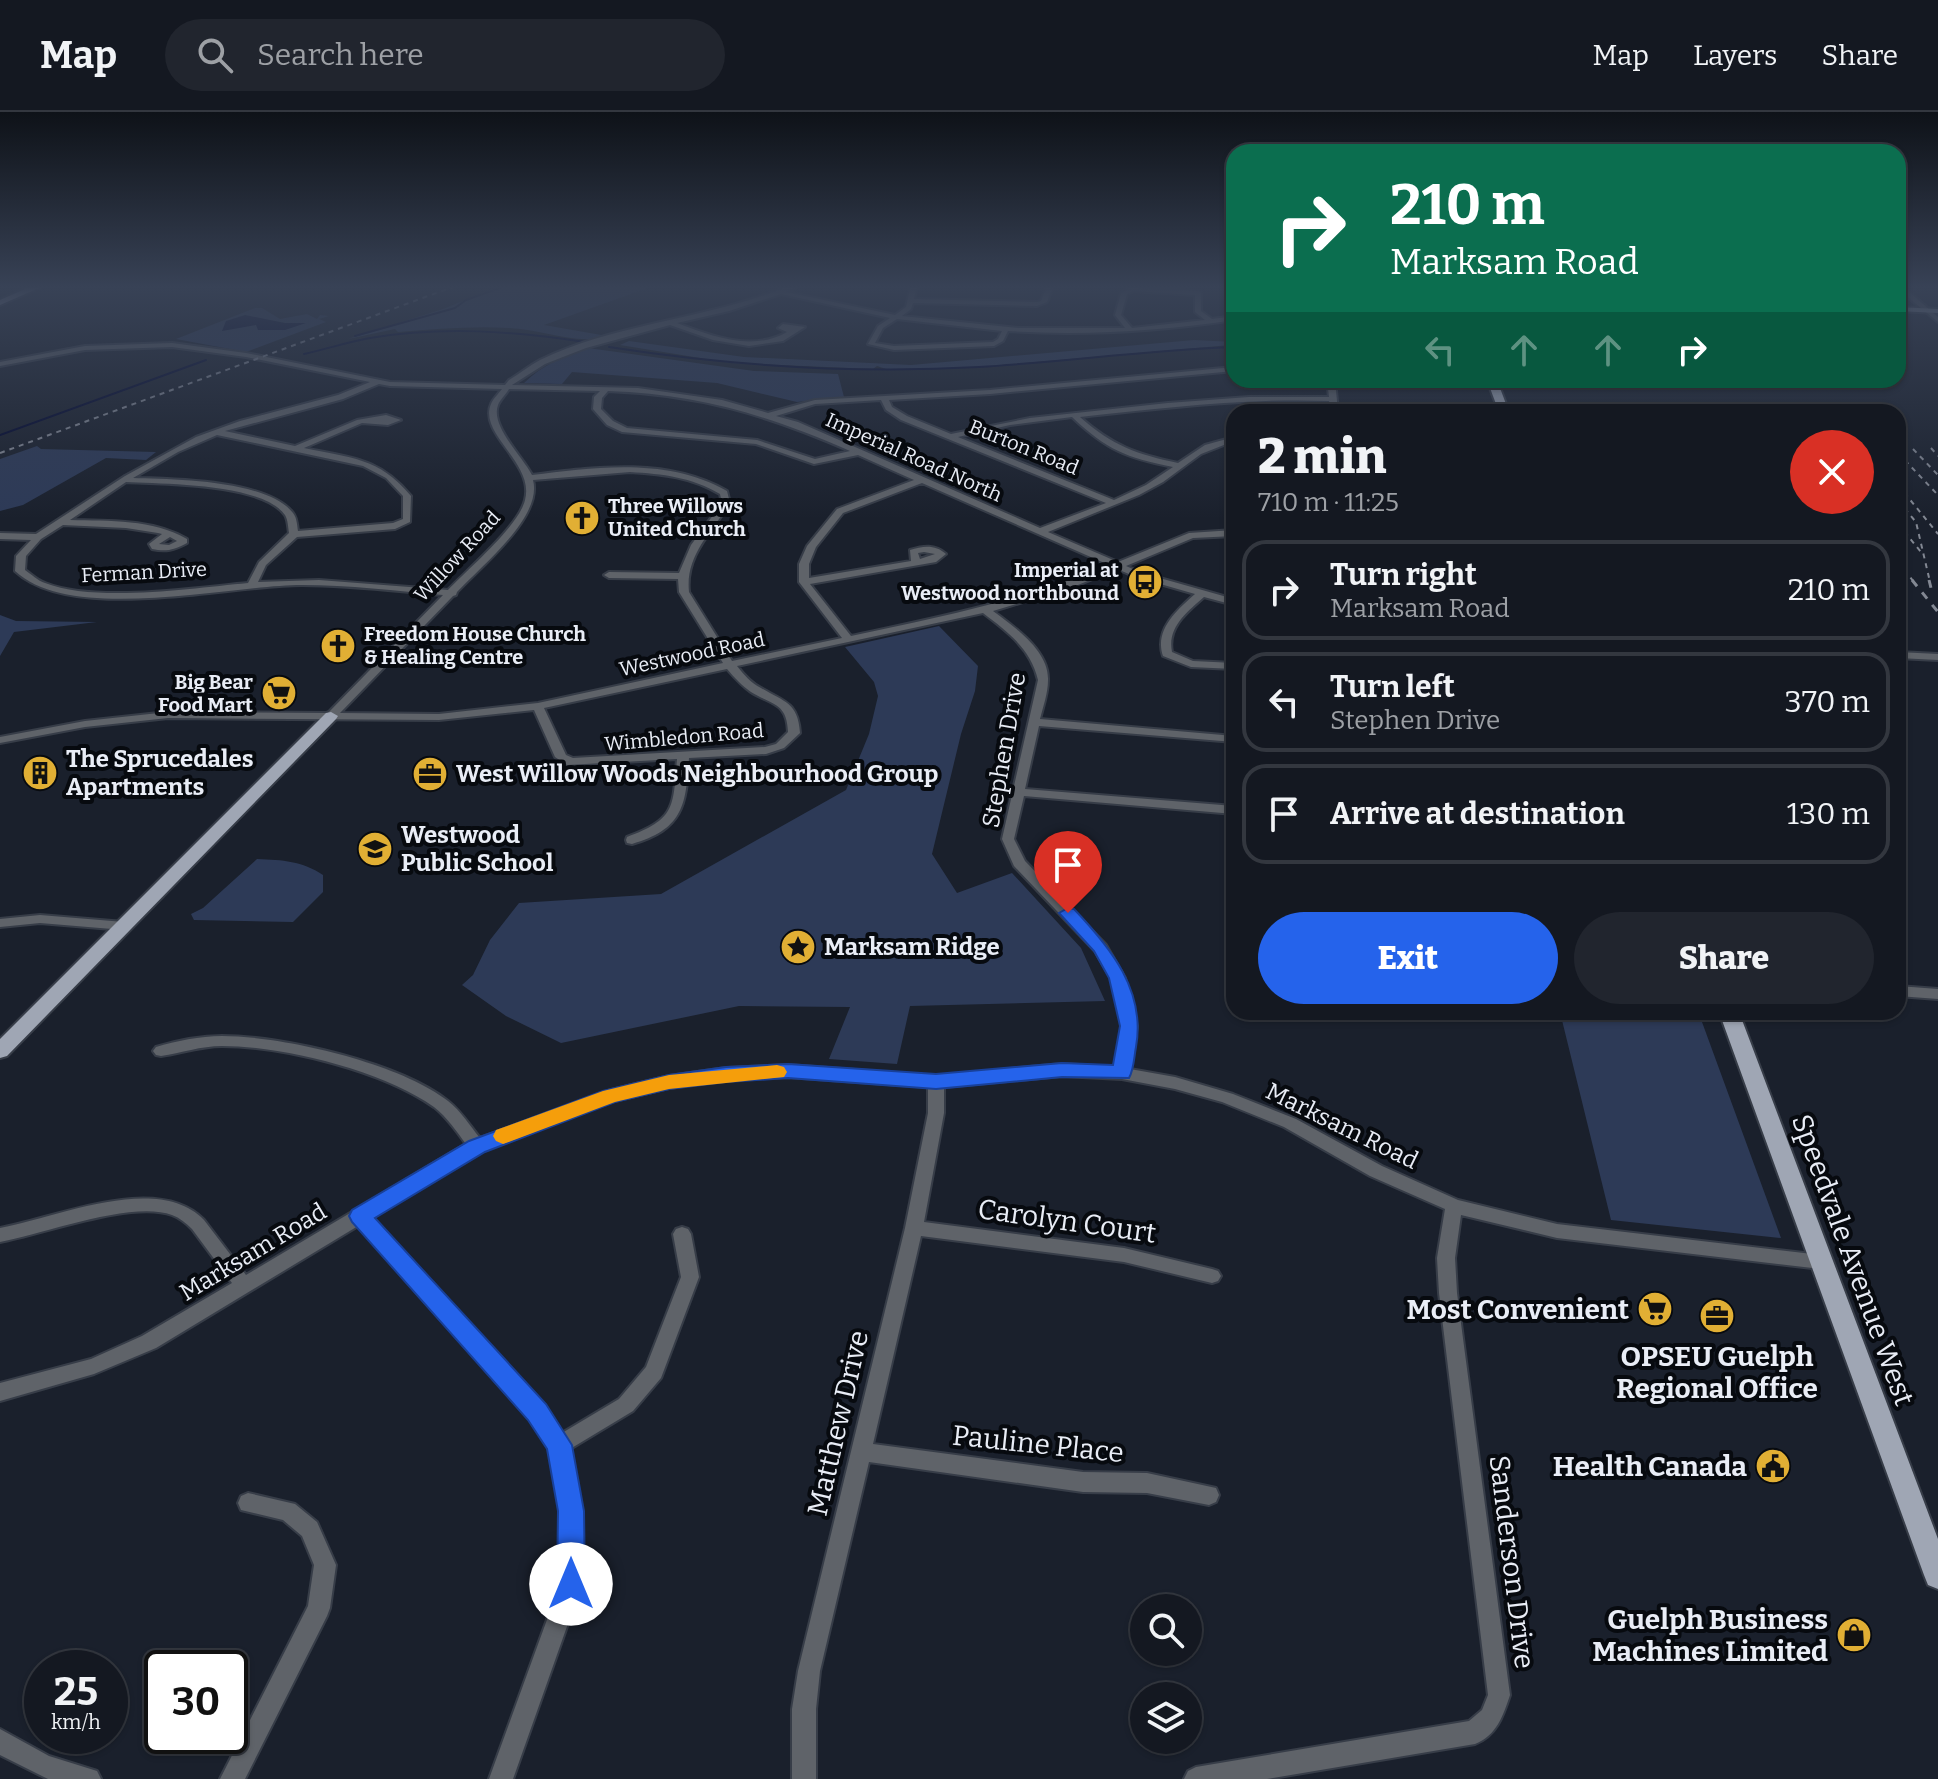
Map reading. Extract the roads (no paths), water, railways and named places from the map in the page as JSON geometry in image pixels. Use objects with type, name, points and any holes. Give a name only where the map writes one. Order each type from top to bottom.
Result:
[{"type":"main road","name":"Willow Road","points":[[0,1051],[331,716]]},
{"type":"main road","name":"Speedvale Avenue West","points":[[1732,1020],[1938,1575]]},
{"type":"street","name":"Imperial Road North","points":[[275,363],[377,382],[607,388],[694,397],[770,415],[1118,566],[1226,600]]},
{"type":"street","points":[[543,363],[506,387],[496,401],[493,419],[529,478],[615,471],[691,477],[724,493],[726,503],[687,558],[680,576],[609,575]]},
{"type":"street","points":[[770,415],[815,402],[990,392],[1226,370]]},
{"type":"street","name":"Ferman Drive","points":[[377,382],[356,392],[216,432],[178,448],[38,537],[21,556],[20,571],[38,586],[63,593],[116,595],[252,584],[321,583],[453,593]]},
{"type":"street","points":[[607,388],[598,397],[597,409],[616,427],[636,433],[757,442],[814,462],[858,452]]},
{"type":"street","points":[[1331,388],[1333,404]]},
{"type":"street","points":[[950,437],[1000,423],[1256,396],[1332,399]]},
{"type":"street","name":"Burton Road","points":[[884,398],[889,408],[898,415],[1114,503]]},
{"type":"street","points":[[1074,415],[1105,445],[1178,465]]},
{"type":"street","points":[[296,450],[334,430],[366,421]]},
{"type":"street","points":[[216,432],[351,459],[378,469],[403,488],[409,507],[407,520],[395,526],[294,534],[262,564],[252,584]]},
{"type":"street","points":[[1039,532],[1114,503],[1167,476],[1200,449],[1226,441]]},
{"type":"street","name":"Willow Road","points":[[331,716],[520,521],[530,498],[529,478]]},
{"type":"street","points":[[126,480],[209,485],[261,496],[288,510],[294,518],[294,534]]},
{"type":"street","points":[[848,639],[804,582],[804,564],[831,519],[858,502],[921,480]]},
{"type":"street","points":[[61,522],[147,528],[166,535]]},
{"type":"street","name":"Westwood Road","points":[[0,740],[56,728],[144,717],[207,714],[439,717],[538,706],[985,610],[1039,595],[1192,535],[1226,533]]},
{"type":"street","points":[[0,536],[38,537]]},
{"type":"street","points":[[804,582],[916,562]]},
{"type":"street","name":"Wimbledon Road","points":[[538,706],[561,757],[571,762],[766,750],[780,746],[794,733],[795,721],[784,704],[746,683],[684,592],[680,576]]},
{"type":"street","points":[[1201,594],[1172,623],[1166,637],[1167,654],[1191,664],[1226,666]]},
{"type":"street","name":"Stephen Drive","points":[[985,610],[1039,659],[1043,680],[1008,839],[1019,863],[1101,948],[1118,978],[1130,1026],[1122,1073]]},
{"type":"street","points":[[1906,655],[1938,657]]},
{"type":"street","points":[[1036,722],[1226,738]]},
{"type":"street","points":[[632,840],[658,831],[668,824],[676,812],[683,756]]},
{"type":"street","points":[[1018,792],[1226,809]]},
{"type":"street","points":[[0,923],[40,919],[124,926]]},
{"type":"street","points":[[1906,992],[1938,994]]},
{"type":"street","points":[[161,1051],[222,1041],[299,1051],[413,1085],[444,1106],[477,1146]]},
{"type":"street","name":"Marksam Road","points":[[0,1392],[94,1366],[149,1342],[477,1146],[611,1096],[669,1082],[726,1074],[788,1071],[936,1082],[1062,1070],[1122,1073],[1175,1083],[1290,1123],[1376,1171],[1454,1206],[1557,1231],[1821,1262]]},
{"type":"street","name":"Matthew Drive","points":[[804,1779],[804,1709],[809,1671],[914,1228],[936,1113],[936,1082]]},
{"type":"street","points":[[0,1235],[113,1210],[164,1205],[190,1216],[244,1285]]},
{"type":"street","name":"Sanderson Drive","points":[[1196,1779],[1475,1732],[1490,1718],[1499,1695],[1448,1293],[1446,1258],[1454,1206]]},
{"type":"street","points":[[360,1216],[537,1412],[559,1445],[571,1511],[571,1584],[501,1779]]},
{"type":"street","name":"Carolyn Court","points":[[914,1228],[1124,1255],[1212,1276]]},
{"type":"street","points":[[559,1445],[626,1405],[654,1372],[690,1277],[682,1234]]},
{"type":"street","name":"Pauline Place","points":[[860,1452],[1083,1482],[1147,1483],[1209,1495]]},
{"type":"street","points":[[232,1779],[319,1608],[325,1565],[310,1529],[288,1511],[248,1503]]},
{"type":"street","points":[[0,1741],[26,1759],[65,1775],[89,1779]]},
{"type":"waterway","points":[[0,435],[198,363]]},
{"type":"waterway","points":[[736,363],[886,370],[1033,363]]},
{"type":"railway","points":[[0,453],[246,363]]},
{"type":"railway","points":[[1931,448],[1938,456]]},
{"type":"railway","points":[[1913,449],[1938,475]]},
{"type":"railway","points":[[1906,461],[1938,495]]},
{"type":"railway","points":[[1906,495],[1938,534]]},
{"type":"railway","points":[[1906,510],[1916,522],[1930,582]]},
{"type":"railway","points":[[1906,534],[1921,552]]},
{"type":"railway","points":[[1906,572],[1914,582]]},
{"type":"railway","points":[[1912,580],[1938,612]]},
{"type":"railway","points":[[1929,580],[1931,588]]},
{"type":"place","name":"Three Willows United Church","points":[[582,518]]},
{"type":"place","name":"Imperial at Westwood northbound","points":[[1145,582]]},
{"type":"place","name":"Freedom House Church & Healing Centre","points":[[338,646]]},
{"type":"place","name":"Big Bear Food Mart","points":[[279,693]]},
{"type":"place","name":"The Sprucedales Apartments","points":[[40,773]]},
{"type":"place","name":"West Willow Woods Neighbourhood Group","points":[[430,774]]},
{"type":"place","name":"Westwood Public School","points":[[375,849]]},
{"type":"place","name":"Marksam Ridge","points":[[798,947]]},
{"type":"place","name":"Most Convenient","points":[[1655,1309]]},
{"type":"place","name":"OPSEU Guelph Regional Office","points":[[1717,1316]]},
{"type":"place","name":"Health Canada","points":[[1773,1466]]},
{"type":"place","name":"Guelph Business Machines Limited","points":[[1854,1635]]}]
